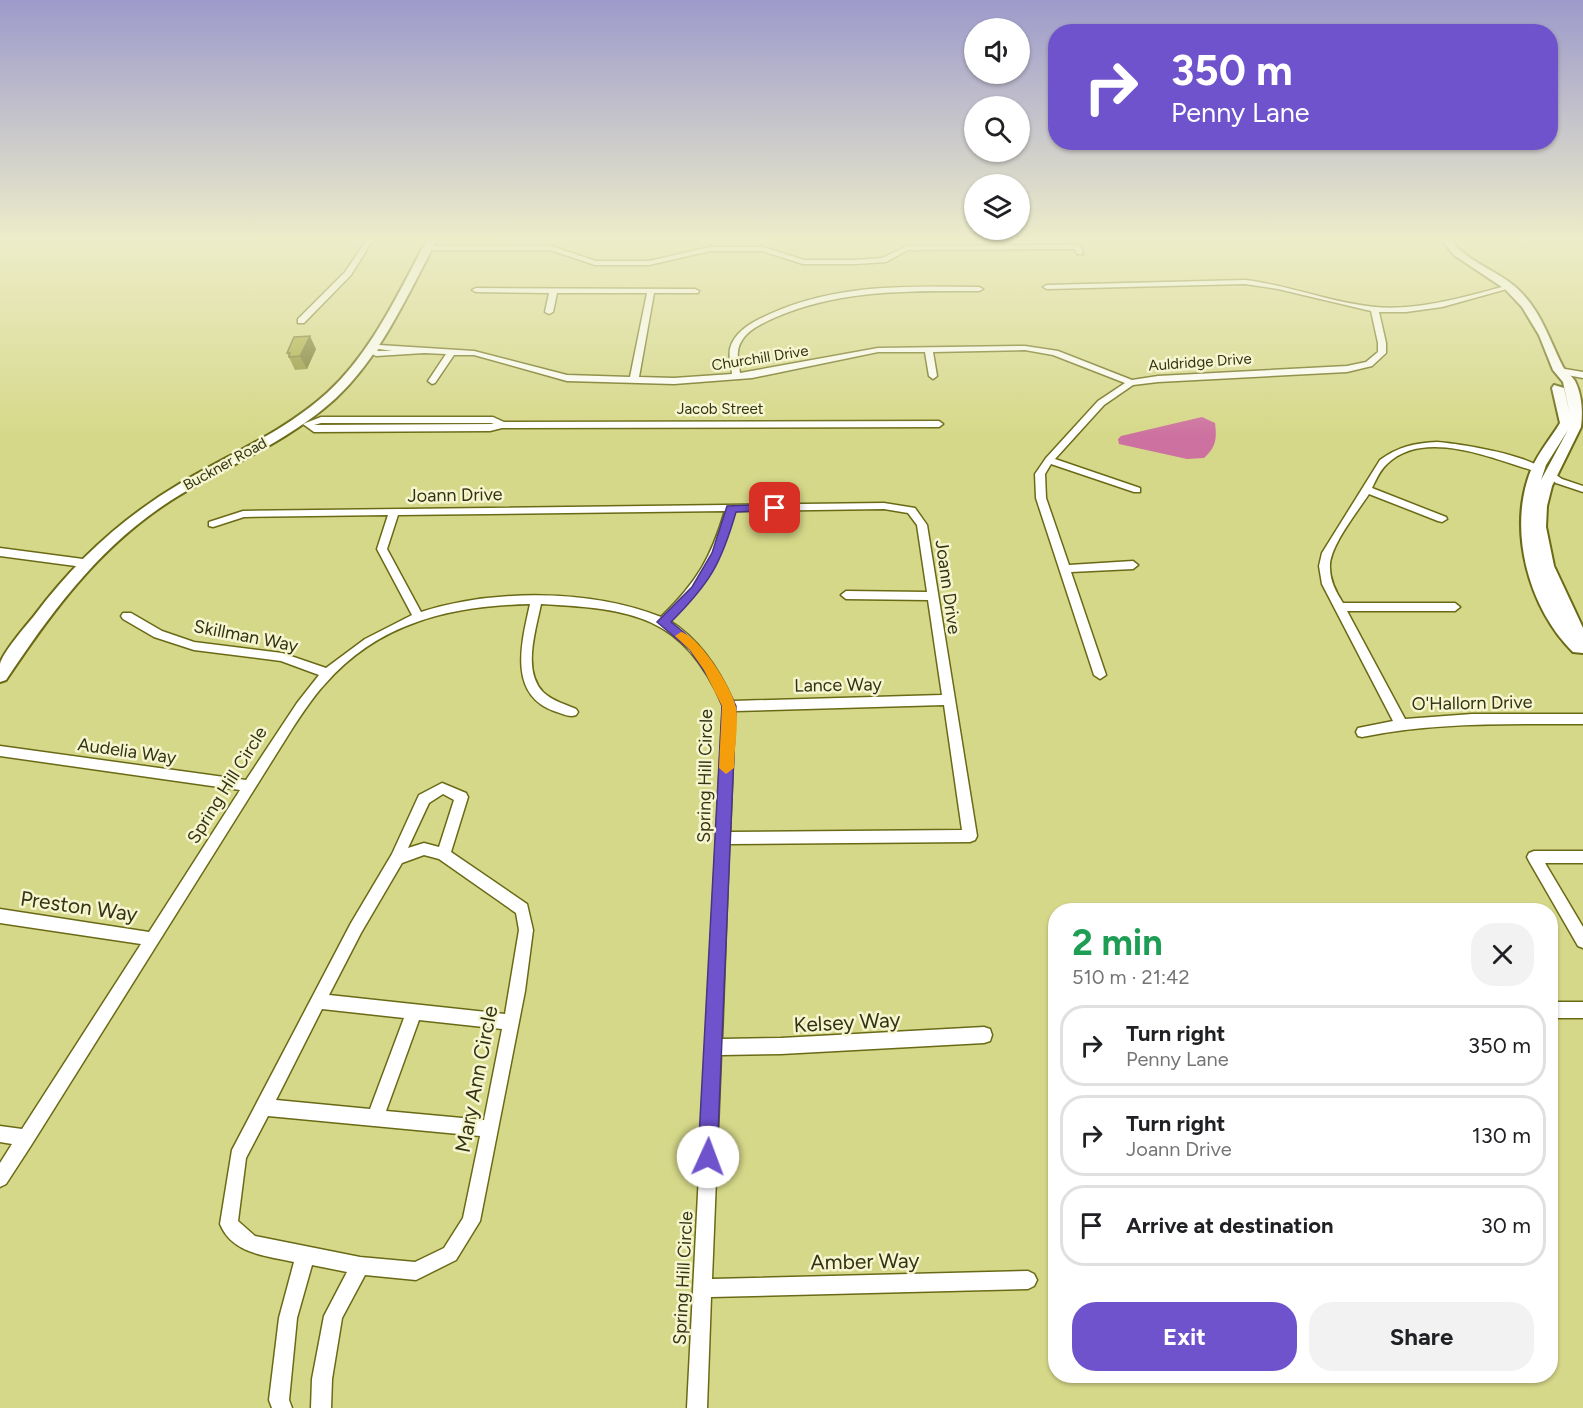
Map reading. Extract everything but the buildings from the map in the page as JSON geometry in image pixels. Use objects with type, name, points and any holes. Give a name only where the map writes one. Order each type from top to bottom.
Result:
[{"type":"street","points":[[301,321],[318,304]]},
{"type":"street","name":"Buckner Road","points":[[0,676],[46,609],[83,563],[116,532],[159,502],[302,424],[334,393],[371,350],[397,304]]},
{"type":"street","points":[[549,312],[551,304]]},
{"type":"street","points":[[634,381],[649,304]]},
{"type":"street","points":[[736,377],[734,346],[740,336],[760,322],[801,304]]},
{"type":"street","points":[[1352,304],[1374,309],[1421,307],[1436,304]]},
{"type":"street","points":[[1524,304],[1535,317],[1550,345],[1559,371]]},
{"type":"street","name":"Auldridge Drive","points":[[1100,675],[1038,485],[1040,474],[1048,460],[1109,395],[1131,383],[1158,379],[1360,367],[1369,364],[1382,353],[1374,309]]},
{"type":"street","points":[[928,348],[933,376]]},
{"type":"street","name":"Churchill Drive","points":[[371,350],[376,354],[452,351],[483,355],[567,378],[634,381],[736,377],[857,353],[928,348],[1039,349],[1131,383]]},
{"type":"street","points":[[432,381],[452,351]]},
{"type":"street","points":[[1559,371],[1583,375]]},
{"type":"street","points":[[1559,371],[1555,377],[1564,405],[1566,423],[1528,510],[1533,559],[1551,610],[1570,641],[1581,650]]},
{"type":"street","name":"Jacob Street","points":[[302,424],[314,429],[409,430],[489,428],[502,425],[939,424]]},
{"type":"street","points":[[1400,722],[1327,584],[1324,566],[1327,553],[1382,463],[1390,456],[1422,446],[1472,448],[1544,472],[1559,481],[1583,489]]},
{"type":"street","points":[[1048,460],[1137,490]]},
{"type":"street","points":[[1544,472],[1557,472],[1583,483]]},
{"type":"street","points":[[1366,489],[1442,519]]},
{"type":"street","name":"Joann Drive","points":[[213,524],[243,514],[885,506],[911,510],[922,525],[931,596],[970,836],[724,838]]},
{"type":"street","points":[[663,622],[696,590],[718,553],[731,508]]},
{"type":"street","points":[[394,513],[382,549],[418,616]]},
{"type":"street","points":[[3,556],[83,563]]},
{"type":"street","points":[[1064,569],[1133,565]]},
{"type":"street","points":[[846,595],[931,596]]},
{"type":"street","points":[[536,602],[525,657],[528,678],[545,702],[572,712]]},
{"type":"street","name":"Spring Hill Circle","points":[[0,1178],[249,786],[308,696],[327,673],[352,654],[418,616],[475,605],[536,602],[598,604],[636,612],[663,622],[694,647],[718,682],[729,706],[697,1408]]},
{"type":"street","points":[[1339,607],[1455,607]]},
{"type":"street","name":"Skillman Way","points":[[127,616],[158,634],[194,646],[282,657],[327,673]]},
{"type":"street","name":"Lance Way","points":[[729,706],[949,700]]},
{"type":"street","name":"O'Hallorn Drive","points":[[1362,732],[1400,722],[1583,719]]},
{"type":"street","name":"Audelia Way","points":[[0,751],[249,786]]},
{"type":"street","name":"Mary Ann Circle","points":[[442,788],[461,797],[443,854],[522,909],[526,930],[511,1022],[471,1221],[450,1254],[416,1270],[360,1266],[251,1244],[229,1224],[238,1156],[356,928],[397,858],[424,799],[442,788]]},
{"type":"street","points":[[397,858],[424,849],[443,854]]},
{"type":"street","points":[[1583,857],[1534,857],[1583,941]]},
{"type":"street","name":"Preston Way","points":[[0,916],[153,939]]},
{"type":"street","points":[[318,1001],[511,1022]]},
{"type":"street","points":[[1558,1010],[1583,1010]]},
{"type":"street","points":[[375,1118],[414,1011]]},
{"type":"street","name":"Kelsey Way","points":[[712,1047],[781,1047],[984,1035]]},
{"type":"street","points":[[263,1107],[490,1129]]},
{"type":"street","points":[[0,1134],[26,1138]]},
{"type":"street","points":[[282,1408],[279,1400],[288,1318],[305,1256]]},
{"type":"street","points":[[321,1408],[322,1380],[333,1316],[360,1266]]},
{"type":"street","name":"Amber Way","points":[[703,1288],[1028,1280]]},
{"type":"shaded area","points":[[1202,417],[1215,423],[1216,429],[1213,446],[1204,458],[1187,459],[1119,444],[1118,439],[1121,436]]},
{"type":"slow traffic","points":[[681,636],[694,647],[710,667],[729,706],[726,768]]},
{"type":"route","points":[[708,1157],[729,706],[710,667],[694,647],[663,622],[696,590],[718,553],[731,508],[775,508]]}]
